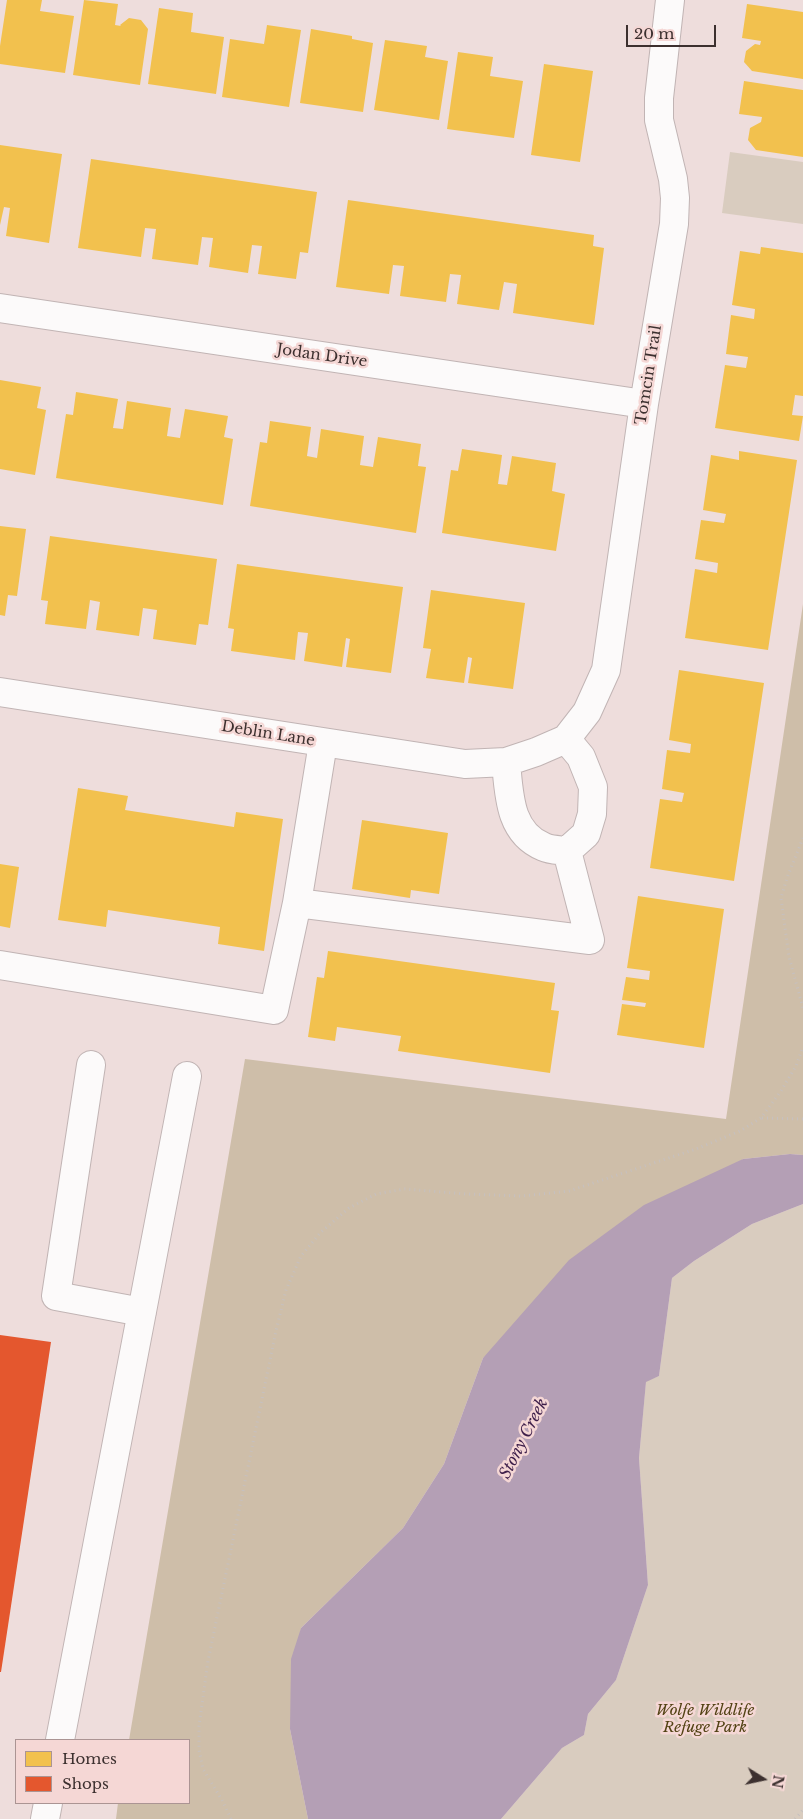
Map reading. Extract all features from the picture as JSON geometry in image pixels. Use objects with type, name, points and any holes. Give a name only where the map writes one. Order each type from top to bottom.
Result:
[{"type":"street","name":"Tomcin Trail","points":[[536,752],[566,739],[587,712],[606,670],[644,404],[674,224],[673,179],[659,120],[662,1]]},
{"type":"street","name":"Jodan Drive","points":[[0,308],[644,404]]},
{"type":"street","name":"Deblin Lane","points":[[0,692],[465,764],[506,762],[536,752]]},
{"type":"street","points":[[506,762],[514,819],[525,836],[544,848],[567,851],[586,834],[592,814],[593,787],[581,758],[566,739]]},
{"type":"street","points":[[0,965],[274,1010],[297,903],[323,743]]},
{"type":"street","points":[[297,903],[590,940],[567,851]]},
{"type":"street","points":[[91,1065],[56,1296],[142,1312]]},
{"type":"street","points":[[60,1739],[187,1076]]},
{"type":"street","points":[[45,1819],[48,1804]]},
{"type":"path","points":[[803,838],[781,898],[789,957],[803,1008]]},
{"type":"path","points":[[231,1819],[203,1769],[199,1750],[202,1707],[208,1662],[276,1331],[286,1290],[301,1256],[321,1232],[349,1208],[376,1194],[405,1189],[522,1196],[569,1191],[696,1149],[740,1131],[761,1118],[796,1066],[803,1047]]},
{"type":"path","points":[[761,1118],[803,1119]]},
{"type":"path","points":[[795,1819],[803,1810]]},
{"type":"green space","points":[[730,152],[803,162],[803,224],[722,213]]},
{"type":"green space","name":"Wolfe Wildlife Refuge Park","points":[[803,1204],[803,1819],[501,1819],[562,1748],[584,1735],[588,1714],[616,1680],[648,1585],[639,1458],[646,1381],[659,1376],[672,1278],[694,1261],[752,1224]]},
{"type":"shaded area","points":[[803,604],[803,1155],[790,1154],[743,1159],[483,1358],[444,1464],[403,1528],[301,1628],[290,1729],[308,1819],[116,1819],[118,1804],[190,1804],[190,1739],[129,1739],[245,1059],[726,1119]]},
{"type":"water","name":"Stony Creek","points":[[790,1154],[803,1155],[803,1204],[752,1224],[694,1261],[672,1278],[659,1376],[646,1382],[639,1458],[648,1585],[616,1680],[588,1714],[584,1735],[562,1748],[501,1819],[308,1819],[290,1729],[291,1659],[301,1628],[403,1528],[444,1464],[483,1358],[569,1260],[644,1205],[743,1159]]},
{"type":"building: Homes","points":[[7,0],[42,0],[40,11],[74,16],[65,73],[0,64],[0,46]]},
{"type":"building: Homes","points":[[84,0],[118,4],[115,25],[121,26],[129,18],[141,20],[148,29],[140,85],[73,75]]},
{"type":"building: Homes","points":[[747,4],[803,12],[803,79],[752,71],[744,62],[746,51],[755,44],[760,45],[761,41],[742,38]]},
{"type":"building: Homes","points":[[159,8],[193,13],[191,32],[224,37],[216,94],[148,84]]},
{"type":"building: Homes","points":[[267,25],[301,30],[289,107],[222,97],[230,39],[264,44]]},
{"type":"building: Homes","points":[[311,29],[352,36],[352,39],[373,43],[363,112],[300,103]]},
{"type":"building: Homes","points":[[385,40],[427,46],[425,57],[448,61],[439,120],[374,110]]},
{"type":"building: Homes","points":[[458,52],[493,57],[490,76],[523,81],[514,138],[447,129]]},
{"type":"building: Homes","points":[[544,64],[593,71],[580,162],[531,155]]},
{"type":"building: Homes","points":[[744,81],[803,90],[803,157],[756,150],[748,140],[750,128],[761,122],[762,117],[739,114]]},
{"type":"building: Homes","points":[[0,145],[62,154],[49,243],[6,236],[10,208],[4,207],[0,225]]},
{"type":"building: Homes","points":[[91,159],[317,192],[308,253],[300,252],[296,279],[258,274],[262,246],[252,245],[248,273],[209,267],[213,238],[202,237],[198,265],[152,259],[156,229],[145,228],[141,257],[78,248]]},
{"type":"building: Homes","points":[[348,200],[594,235],[593,246],[604,248],[594,325],[513,313],[517,284],[504,282],[499,310],[457,304],[461,275],[450,274],[446,302],[400,296],[404,266],[393,265],[389,294],[336,287]]},
{"type":"building: Homes","points":[[761,247],[803,253],[803,396],[795,395],[792,415],[803,416],[799,441],[715,428],[725,365],[746,368],[748,357],[726,354],[731,315],[754,319],[755,309],[732,305],[740,251],[760,254]]},
{"type":"building: Homes","points":[[0,380],[41,387],[37,408],[46,410],[35,475],[0,469]]},
{"type":"building: Homes","points":[[76,392],[118,399],[113,428],[123,429],[127,401],[171,408],[167,436],[180,438],[185,409],[228,416],[224,437],[233,439],[223,505],[56,478],[66,414],[73,415]]},
{"type":"building: Homes","points":[[270,421],[311,427],[307,456],[317,458],[321,429],[364,436],[360,465],[373,467],[378,437],[421,444],[418,466],[426,467],[416,533],[250,506],[260,442],[267,443]]},
{"type":"building: Homes","points":[[462,449],[502,455],[498,484],[507,485],[512,456],[556,463],[552,491],[565,494],[556,551],[442,533],[451,470],[458,471]]},
{"type":"building: Homes","points":[[739,451],[797,460],[768,650],[685,638],[695,569],[717,573],[718,563],[695,559],[701,520],[724,523],[726,514],[703,510],[711,455],[739,460]]},
{"type":"building: Homes","points":[[0,526],[26,529],[17,596],[8,595],[5,616],[0,615]]},
{"type":"building: Homes","points":[[50,536],[217,559],[208,625],[199,624],[196,645],[153,639],[157,610],[143,608],[139,636],[96,630],[100,602],[90,600],[86,629],[45,624],[48,601],[41,600]]},
{"type":"building: Homes","points":[[237,564],[403,587],[391,673],[346,667],[350,639],[346,638],[342,667],[304,661],[308,633],[298,632],[295,660],[231,651],[234,629],[228,628]]},
{"type":"building: Homes","points":[[431,590],[525,603],[513,689],[468,683],[472,658],[468,657],[464,683],[426,678],[431,649],[423,648]]},
{"type":"building: Homes","points":[[679,670],[764,683],[734,881],[650,868],[660,799],[682,802],[684,793],[662,789],[667,750],[690,753],[691,744],[669,740]]},
{"type":"building: Homes","points":[[78,788],[128,796],[125,810],[234,827],[236,812],[283,819],[264,951],[218,944],[220,927],[108,910],[106,927],[58,920]]},
{"type":"building: Homes","points":[[362,820],[448,833],[439,894],[411,890],[410,898],[352,889]]},
{"type":"building: Homes","points":[[0,864],[19,867],[10,928],[0,926]]},
{"type":"building: Homes","points":[[638,896],[724,909],[704,1048],[617,1035],[622,1004],[645,1007],[646,1003],[622,1000],[626,977],[649,980],[650,971],[627,968]]},
{"type":"building: Homes","points":[[328,951],[555,983],[551,1010],[559,1011],[550,1073],[398,1051],[401,1036],[337,1027],[335,1041],[308,1037],[317,977],[324,978]]},
{"type":"building: Shops","points":[[0,1335],[51,1342],[1,1672],[0,1672]]}]
